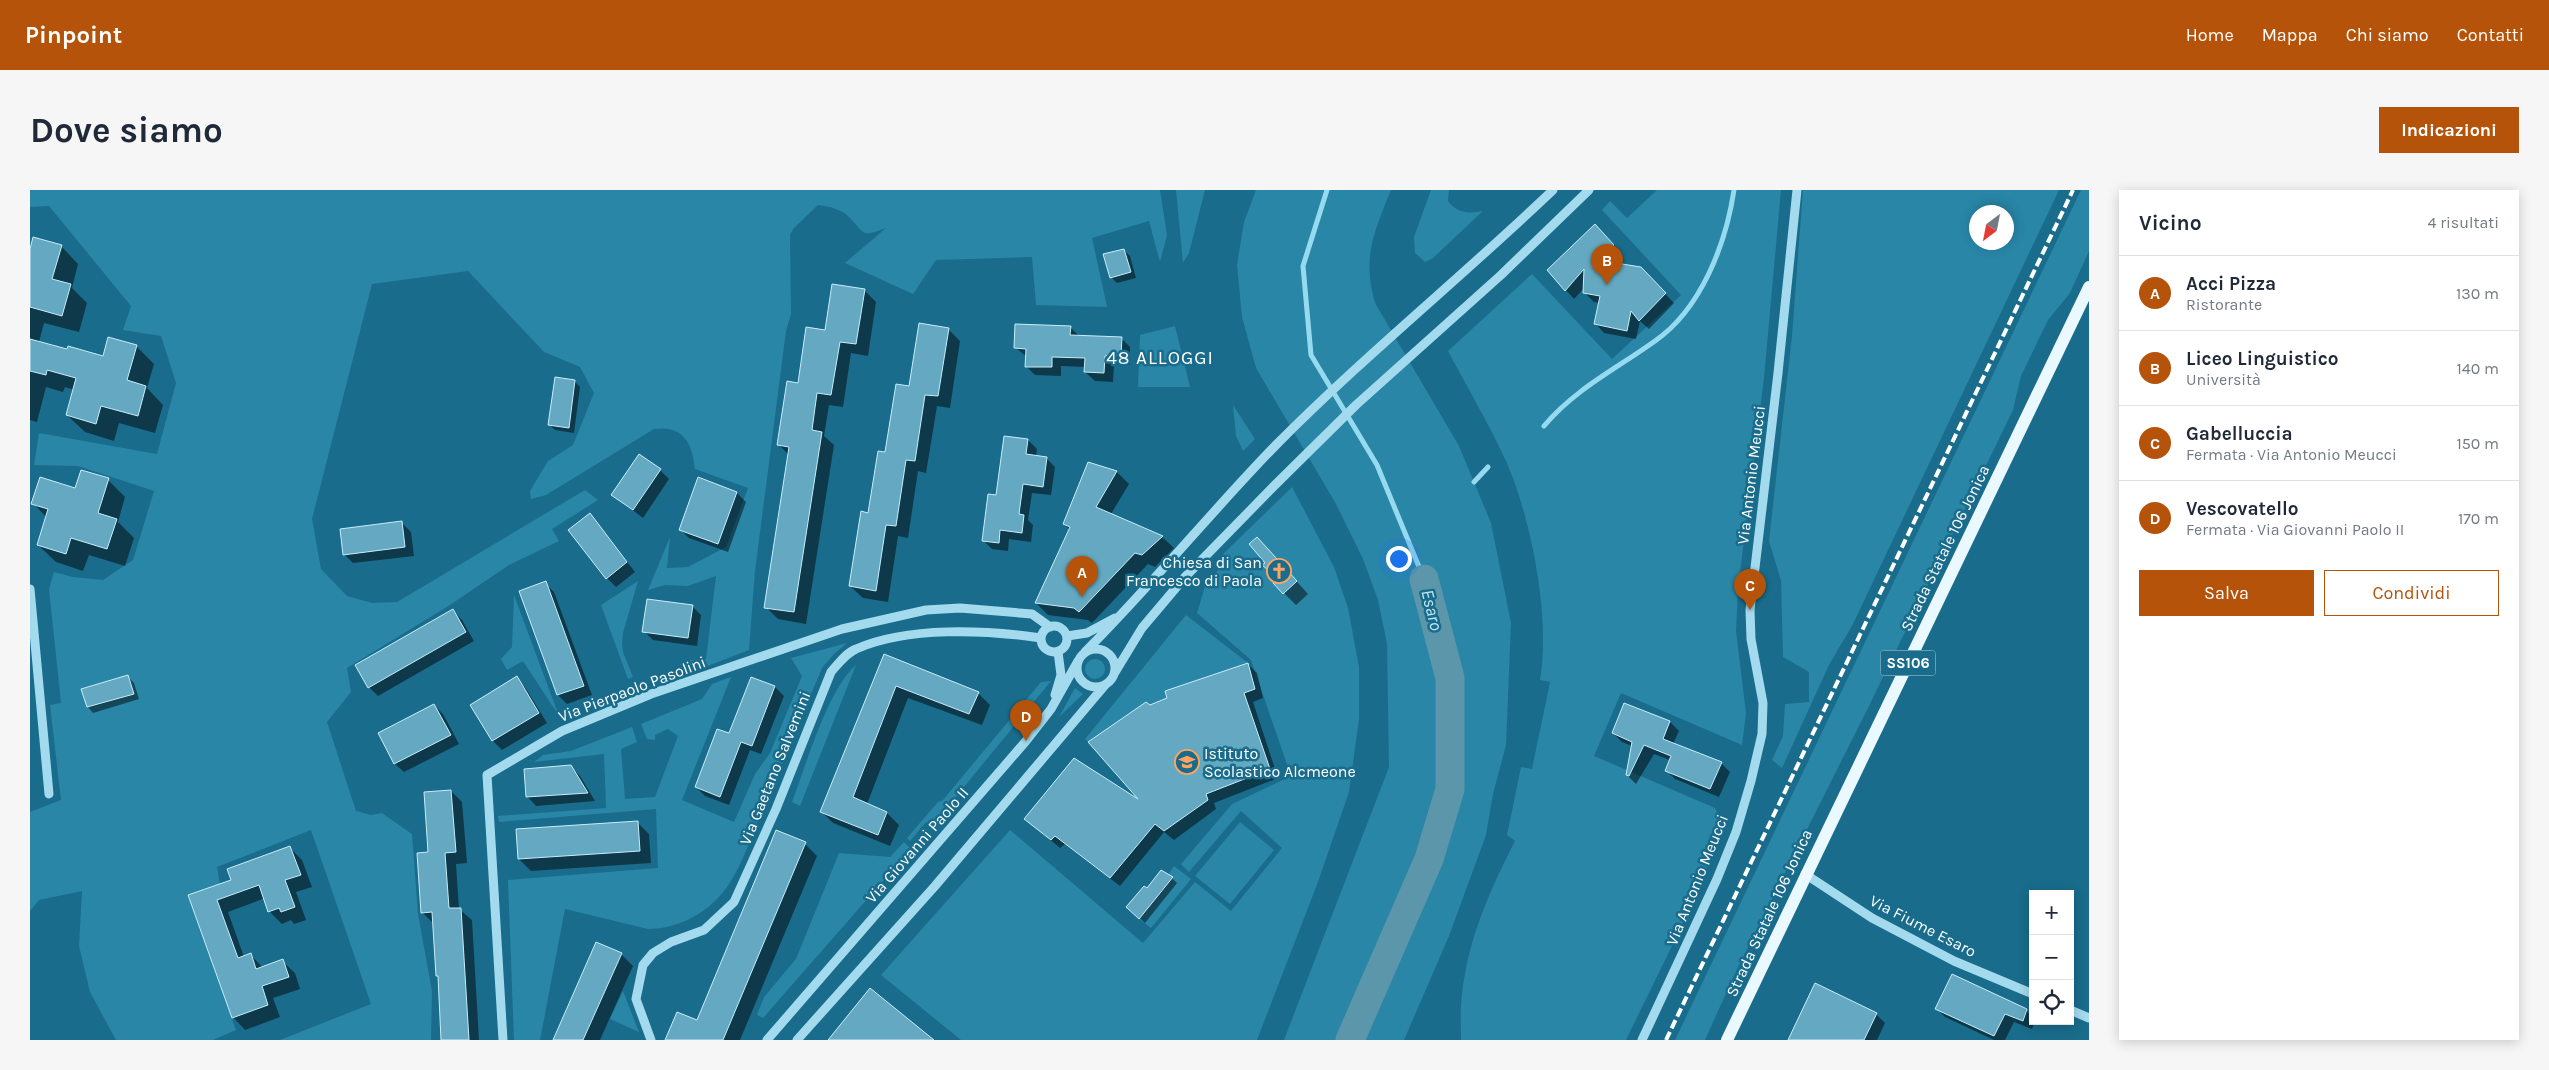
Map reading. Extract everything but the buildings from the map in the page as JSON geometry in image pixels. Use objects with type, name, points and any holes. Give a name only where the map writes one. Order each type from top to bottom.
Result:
[{"type":"main road","name":"Strada Statale 106 Jonica","points":[[1727,1040],[1805,874],[2089,287]]},
{"type":"street","points":[[1105,685],[1098,687],[1086,684],[1078,674],[1078,661],[1124,613],[1199,526],[1256,466],[1338,385],[1553,190]]},
{"type":"street","points":[[797,1040],[935,886],[1105,685],[1114,674],[1142,628],[1185,578],[1356,405],[1501,275],[1589,190]]},
{"type":"street","name":"Via Antonio Meucci","points":[[1642,1040],[1724,863],[1736,832],[1762,734],[1763,703],[1751,639],[1750,610],[1797,190]]},
{"type":"street","points":[[30,589],[49,794]]},
{"type":"street","name":"Via Pierpaolo Pasolini","points":[[503,1040],[488,775],[570,727],[652,694],[842,629],[926,610],[960,608],[1032,614],[1050,627]]},
{"type":"street","points":[[1067,636],[1088,633],[1124,613]]},
{"type":"street","points":[[1050,627],[1058,627],[1067,636],[1065,646],[1058,652],[1051,652],[1045,648],[1041,638],[1043,631],[1050,627]]},
{"type":"street","name":"Via Gaetano Salvemini","points":[[651,1040],[636,999],[643,965],[653,953],[671,942],[704,930],[734,902],[776,809],[830,672],[842,659],[854,649],[912,635],[1004,632],[1041,638]]},
{"type":"street","points":[[1086,652],[1097,648],[1108,653],[1115,662],[1114,674]]},
{"type":"street","points":[[1052,709],[1061,675],[1058,652]]},
{"type":"street","name":"Via Giovanni Paolo II","points":[[767,1040],[1052,709],[1078,661]]},
{"type":"street","name":"Via Fiume Esaro","points":[[1805,874],[1872,918],[1954,961],[2029,992]]},
{"type":"street","points":[[2074,1012],[2089,1018]]},
{"type":"shaded area","points":[[30,190],[1160,190],[1167,235],[1160,262],[1149,221],[1092,238],[1107,307],[1036,305],[1032,257],[936,260],[913,294],[845,263],[886,228],[872,233],[865,233],[840,210],[818,205],[793,229],[790,235],[791,314],[786,331],[755,571],[749,650],[705,667],[688,670],[690,660],[706,659],[716,576],[688,586],[665,585],[648,590],[670,537],[667,568],[688,567],[726,547],[748,488],[695,469],[694,459],[684,437],[679,433],[664,428],[654,429],[546,495],[531,499],[530,491],[548,461],[573,445],[594,393],[580,367],[544,352],[468,271],[372,284],[312,519],[321,569],[347,596],[372,603],[397,602],[585,490],[598,500],[552,529],[559,541],[509,565],[450,605],[347,668],[351,692],[327,722],[356,811],[371,815],[382,813],[412,834],[418,914],[432,991],[431,1040],[280,1040],[371,1004],[311,830],[217,867],[220,884],[188,895],[236,1030],[213,1040],[116,1040],[90,992],[79,946],[82,891],[39,900],[30,911],[30,812],[61,800],[50,705],[61,703],[49,589],[54,572],[73,577],[103,580],[133,560],[154,491],[78,466],[34,465],[39,433],[157,454],[176,383],[161,336],[123,330],[131,306],[49,206],[30,207]]},
{"type":"shaded area","points":[[1176,190],[1205,190],[1189,253],[1183,263]]},
{"type":"shaded area","points":[[1256,190],[1391,190],[1375,232],[1370,258],[1371,287],[1375,303],[1459,446],[1491,523],[1511,623],[1506,745],[1493,794],[1486,835],[1449,936],[1404,1040],[1284,1040],[1389,767],[1387,644],[1378,600],[1363,559],[1336,504],[1256,368],[1242,317],[1237,265],[1244,222]]},
{"type":"shaded area","points":[[1431,190],[1449,190],[1448,201],[1459,210],[1468,212],[1483,211],[1433,258],[1425,262],[1415,253],[1414,237]]},
{"type":"shaded area","points":[[1657,190],[1781,190],[1764,378],[1738,589],[1736,631],[1746,713],[1742,745],[1621,693],[1594,756],[1715,808],[1723,825],[1692,905],[1626,1040],[1461,1040],[1461,1000],[1469,954],[1481,915],[1515,841],[1507,835],[1521,767],[1532,769],[1550,682],[1540,680],[1543,655],[1541,598],[1523,509],[1505,459],[1448,351],[1532,274],[1612,359],[1681,295],[1602,210],[1610,201],[1627,218]]},
{"type":"shaded area","points":[[1803,190],[2059,190],[1853,624],[1829,665],[1782,768],[1772,760],[1783,736],[1785,704],[1809,702],[1809,672],[1783,657],[1781,581],[1769,541],[1792,336]]},
{"type":"shaded area","points":[[2081,190],[2089,190],[2089,251],[2070,293],[2048,320],[2021,376],[2013,410],[1868,708],[1738,967],[1705,1040],[1675,1040]]},
{"type":"shaded area","points":[[1175,326],[1190,387],[1138,387],[1140,335]]},
{"type":"shaded area","points":[[1233,405],[1255,439],[1243,451],[1236,436]]},
{"type":"shaded area","points":[[1292,487],[1334,567],[1348,608],[1359,667],[1359,719],[1349,792],[1318,882],[1257,1040],[961,1040],[881,975],[1010,830],[1143,943],[1195,882],[1231,911],[1282,848],[1241,811],[1189,872],[1181,864],[1232,804],[1291,776],[1251,660],[1197,613],[1206,583],[1226,562],[1220,557]]},
{"type":"shaded area","points":[[638,581],[623,633],[623,652],[633,677],[628,679],[601,605]]},
{"type":"shaded area","points":[[514,595],[559,716],[523,661],[507,670],[501,659],[512,647]]},
{"type":"shaded area","points":[[1186,615],[1248,663],[1165,691],[1167,698],[1150,705],[1146,702],[1088,742],[1085,739]]},
{"type":"shaded area","points":[[847,643],[822,668],[744,855],[735,875],[724,891],[709,907],[690,919],[659,928],[648,929],[565,909],[540,1040],[514,1040],[508,880],[658,868],[656,809],[499,822],[498,816],[606,808],[604,754],[534,762],[543,755],[571,751],[632,727],[637,742],[621,749],[625,799],[655,797],[678,736],[668,729],[655,735],[655,740],[647,739],[641,724],[702,699],[712,684],[731,677],[682,800],[734,822],[755,774],[770,753],[802,676],[791,658]]},
{"type":"shaded area","points":[[1095,659],[1102,662],[1105,669],[1102,676],[1095,679],[1088,676],[1085,669],[1088,662]]},
{"type":"shaded area","points":[[856,665],[800,806],[792,802],[811,749],[836,691]]},
{"type":"shaded area","points":[[1051,681],[931,827],[926,822],[910,841],[907,838],[938,802],[943,800],[1041,682]]},
{"type":"shaded area","points":[[1075,688],[1083,694],[1059,717]]},
{"type":"shaded area","points":[[1240,822],[1274,850],[1230,904],[1195,876]]},
{"type":"shaded area","points":[[904,842],[911,849],[763,1018],[757,1015],[764,997],[796,959],[839,853],[890,857]]},
{"type":"shaded area","points":[[1174,866],[1191,879],[1151,928],[1139,919]]},
{"type":"shaded area","points":[[623,991],[639,1032],[610,1019]]},
{"type":"waterway","name":"Esaro","points":[[1327,190],[1303,266],[1311,355],[1377,465],[1424,579]]},
{"type":"waterway","points":[[1544,426],[1582,390],[1655,341],[1686,312],[1709,274],[1718,253],[1725,232],[1734,190]]},
{"type":"waterway","points":[[1474,482],[1488,467]]},
{"type":"waterway","name":"Esaro","points":[[1350,1040],[1429,859],[1450,789],[1450,678],[1424,579]]},
{"type":"railway","points":[[1666,1040],[2073,190]]},
{"type":"place","name":"Liceo Linguistico","points":[[1607,285]]},
{"type":"place","name":"Chiesa di San Francesco di Paola","points":[[1279,571]]},
{"type":"place","name":"Acci Pizza","points":[[1082,597]]},
{"type":"place","name":"Gabelluccia","points":[[1750,610]]},
{"type":"place","name":"Vescovatello","points":[[1026,741]]},
{"type":"place","name":"Istituto Scolastico Alcmeone","points":[[1187,762]]},
{"type":"district","name":"48 ALLOGGI","points":[[1160,358]]}]
